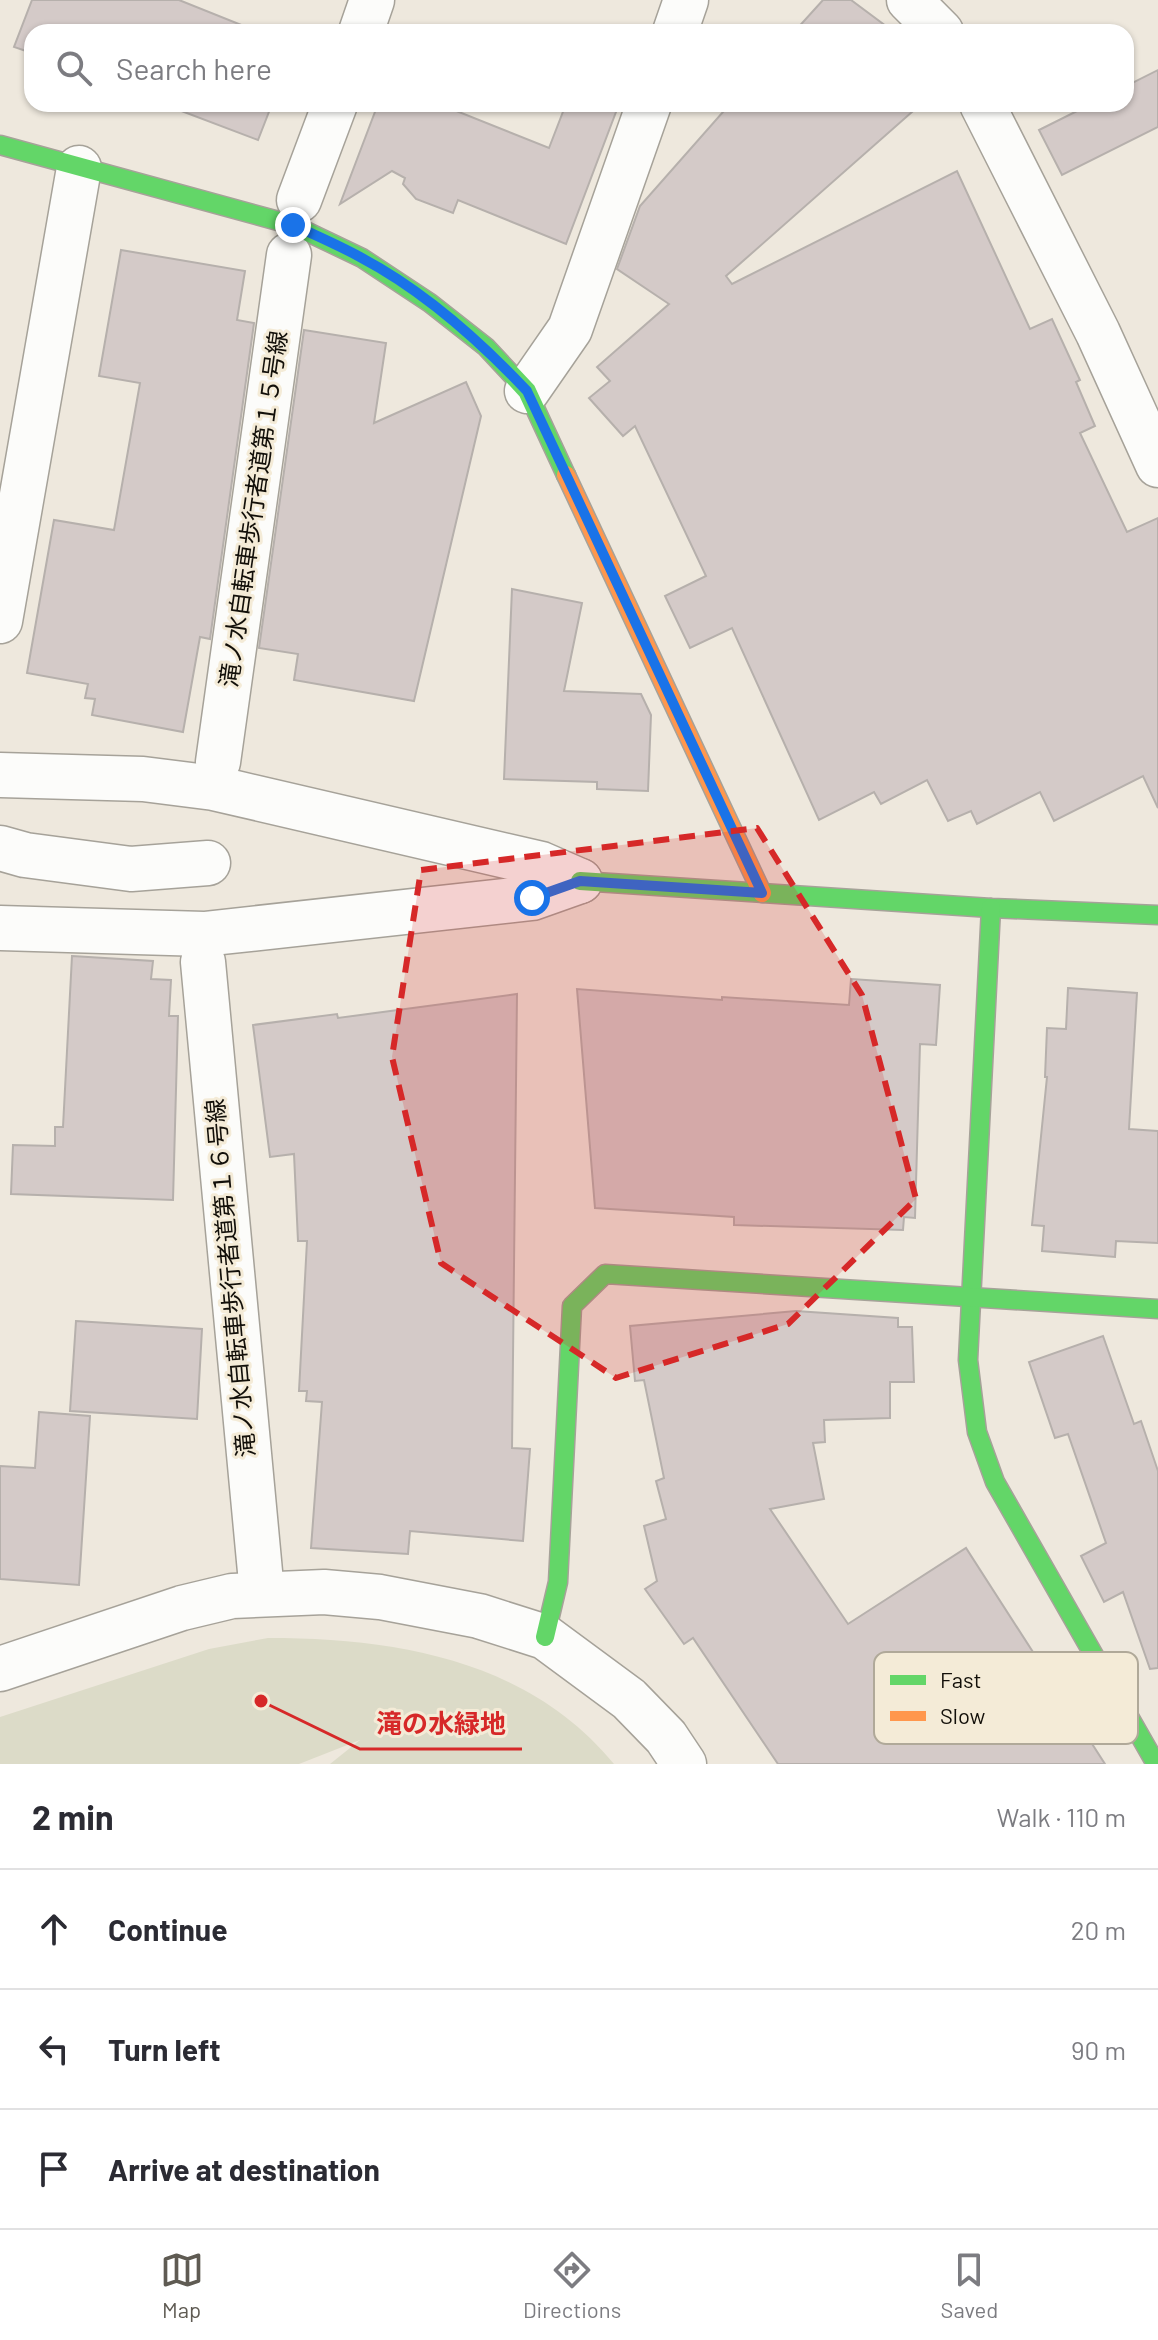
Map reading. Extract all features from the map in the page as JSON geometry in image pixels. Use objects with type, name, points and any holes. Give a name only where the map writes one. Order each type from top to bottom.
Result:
[{"type":"street","points":[[364,24],[372,0]]},
{"type":"street","points":[[678,24],[686,0]]},
{"type":"street","points":[[909,0],[933,24]]},
{"type":"street","points":[[299,200],[332,112]]},
{"type":"street","points":[[527,391],[570,329],[646,112]]},
{"type":"street","points":[[986,112],[1098,333],[1158,465]]},
{"type":"street","points":[[0,145],[293,225],[362,258],[430,303],[486,347],[527,391],[762,893]]},
{"type":"street","points":[[0,621],[79,168]]},
{"type":"street","name":"滝ノ水自転車歩行者道第１５号線","points":[[218,762],[289,255]]},
{"type":"street","points":[[0,775],[143,779],[214,788],[541,864],[580,881],[991,908],[1158,915]]},
{"type":"street","points":[[0,848],[25,855],[131,869],[208,863]]},
{"type":"street","points":[[0,928],[204,934],[532,898],[580,881]]},
{"type":"street","points":[[991,908],[968,1360],[977,1432],[995,1482],[1092,1652]]},
{"type":"street","name":"滝ノ水自転車歩行者道第１６号線","points":[[203,962],[262,1593]]},
{"type":"street","points":[[545,1637],[558,1582],[572,1306],[605,1274],[1158,1309]]},
{"type":"street","points":[[0,1669],[182,1608],[232,1596],[324,1592],[380,1597],[479,1616],[545,1637],[629,1699],[666,1737],[684,1764]]},
{"type":"street","points":[[1138,1732],[1156,1764]]},
{"type":"highlighted area","points":[[757,828],[862,995],[916,1199],[788,1324],[616,1378],[441,1263],[392,1057],[421,870]]},
{"type":"green space","points":[[268,1638],[364,1643],[411,1650],[501,1678],[542,1700],[580,1729],[614,1764],[330,1764],[360,1740],[299,1764],[0,1764],[0,1717],[209,1649]]},
{"type":"building","points":[[32,0],[179,0],[239,24],[24,24],[24,50],[14,47]]},
{"type":"building","points":[[823,0],[851,0],[883,24],[801,24]]},
{"type":"building","points":[[1158,70],[1158,127],[1062,175],[1039,130],[1075,112],[1134,112],[1134,82]]},
{"type":"building","points":[[184,112],[269,112],[258,140]]},
{"type":"building","points":[[375,112],[459,112],[549,148],[563,112],[616,112],[566,244],[458,200],[453,213],[416,199],[403,184],[405,178],[392,171],[340,204]]},
{"type":"building","points":[[723,112],[912,112],[726,276],[732,284],[957,171],[1030,329],[1052,319],[1080,380],[1076,382],[1095,426],[1080,433],[1127,532],[1158,518],[1158,808],[1143,776],[1054,821],[1040,792],[977,824],[971,811],[948,821],[927,780],[881,804],[874,792],[819,820],[732,628],[690,648],[665,596],[706,576],[635,426],[623,436],[589,398],[610,381],[597,367],[669,304],[617,269],[640,206]]},
{"type":"building","points":[[121,250],[245,271],[237,320],[254,323],[210,639],[200,637],[183,732],[92,715],[95,699],[85,698],[88,684],[27,673],[54,520],[114,530],[140,383],[99,376]]},
{"type":"building","points":[[304,330],[386,343],[374,423],[466,382],[481,416],[414,701],[294,680],[298,654],[259,648]]},
{"type":"building","points":[[512,589],[582,603],[564,691],[641,694],[651,715],[648,791],[597,789],[597,782],[504,779]]},
{"type":"building","points":[[72,956],[153,961],[151,979],[171,980],[169,1016],[178,1016],[173,1200],[11,1194],[13,1145],[55,1146],[55,1127],[63,1127]]},
{"type":"building","points":[[851,979],[940,985],[936,1045],[920,1044],[915,1218],[904,1217],[903,1230],[734,1225],[734,1217],[595,1208],[577,989],[722,1000],[722,997],[849,1005]]},
{"type":"building","points":[[1068,988],[1137,993],[1129,1129],[1158,1131],[1158,1243],[1116,1241],[1115,1257],[1042,1251],[1044,1226],[1032,1225],[1047,1077],[1047,1028],[1066,1029]]},
{"type":"building","points":[[517,994],[512,1448],[530,1449],[523,1541],[410,1531],[408,1554],[311,1548],[322,1402],[306,1401],[307,1391],[299,1391],[307,1241],[298,1241],[294,1154],[270,1157],[253,1025],[337,1014],[338,1018]]},
{"type":"building","points":[[796,1311],[898,1318],[898,1327],[912,1327],[914,1382],[890,1382],[890,1418],[824,1420],[825,1442],[813,1443],[824,1499],[770,1509],[848,1624],[966,1548],[1033,1652],[874,1652],[874,1744],[1092,1744],[1105,1764],[778,1764],[693,1638],[684,1644],[645,1589],[657,1581],[644,1526],[666,1519],[656,1481],[664,1478],[644,1380],[635,1381],[630,1326]]},
{"type":"building","points":[[76,1321],[202,1329],[197,1419],[70,1411]]},
{"type":"building","points":[[1103,1336],[1134,1424],[1141,1421],[1158,1471],[1158,1668],[1150,1669],[1123,1592],[1104,1602],[1081,1556],[1106,1543],[1068,1434],[1055,1438],[1029,1362]]},
{"type":"building","points":[[39,1412],[90,1416],[79,1585],[0,1579],[0,1466],[35,1468]]},
{"type":"traffic: fast","points":[[0,145],[293,225],[362,258],[430,303],[486,347],[527,391],[566,475]]},
{"type":"traffic: fast","points":[[580,881],[991,908],[1158,915]]},
{"type":"traffic: fast","points":[[991,908],[968,1360],[977,1432],[995,1482],[1092,1652]]},
{"type":"traffic: fast","points":[[545,1637],[558,1582],[572,1306],[605,1274],[1158,1309]]},
{"type":"traffic: fast","points":[[1138,1732],[1156,1764]]},
{"type":"traffic: slow","points":[[566,475],[762,893]]},
{"type":"place","name":"滝の水緑地","points":[[261,1701]]},
{"type":"route","points":[[293,225],[362,258],[430,303],[486,347],[527,391],[762,893],[580,881],[532,898]]}]
